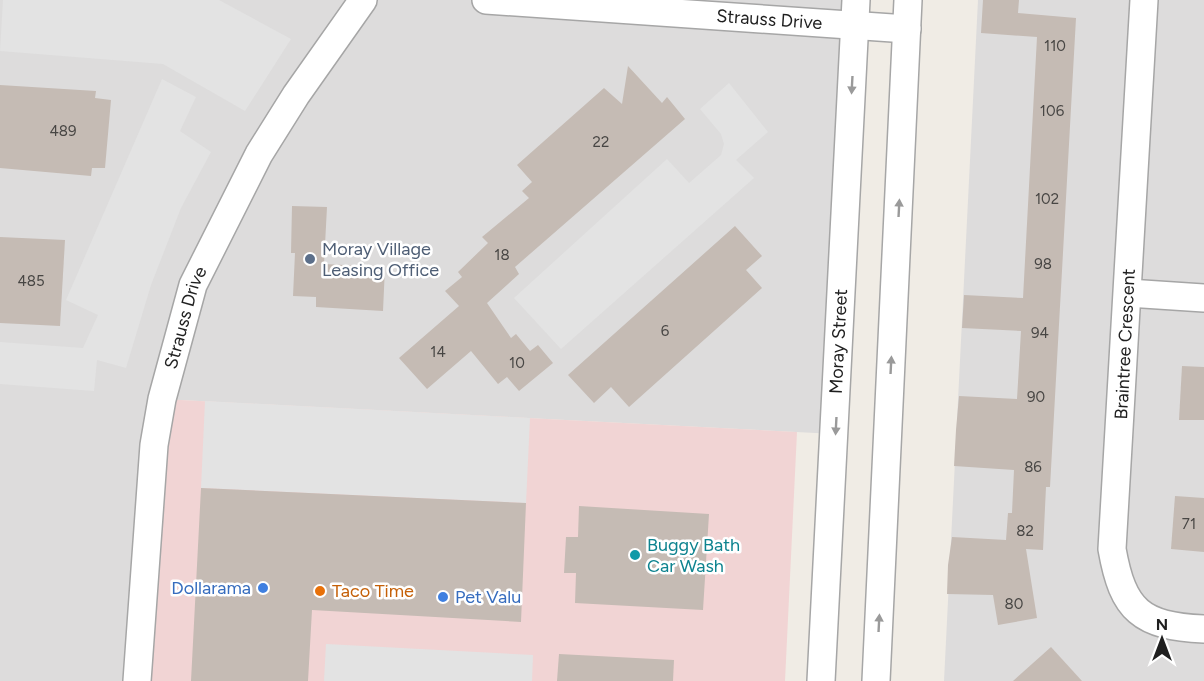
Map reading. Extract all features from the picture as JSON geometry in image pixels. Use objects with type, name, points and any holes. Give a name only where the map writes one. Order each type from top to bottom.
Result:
[{"type":"street","name":"Strauss Drive","points":[[137,681],[154,445],[162,399],[193,285],[259,154],[296,95],[363,0]]},
{"type":"street","name":"Strauss Drive","points":[[486,0],[855,13],[907,29]]},
{"type":"street","points":[[876,681],[908,0]]},
{"type":"street","name":"Braintree Crescent","points":[[1144,0],[1112,549],[1120,586],[1128,601],[1139,612],[1152,621],[1171,626],[1204,629]]},
{"type":"street","name":"Moray Street","points":[[821,681],[855,13]]},
{"type":"street","points":[[1128,293],[1204,298]]},
{"type":"shaded area","points":[[0,0],[856,0],[835,434],[162,399],[137,681],[0,681]]},
{"type":"shaded area","points":[[3,0],[219,0],[291,39],[245,111],[163,64],[0,51]]},
{"type":"shaded area","points":[[978,0],[1204,0],[1204,681],[944,681]]},
{"type":"shaded area","points":[[162,79],[196,97],[180,131],[211,152],[181,208],[151,285],[126,368],[97,360],[94,391],[0,384],[0,342],[83,348],[98,315],[66,300]]},
{"type":"shaded area","points":[[729,83],[768,132],[736,160],[754,178],[561,349],[514,298],[667,159],[689,183],[721,155],[724,144],[721,134],[700,109]]},
{"type":"shaded area","points":[[162,399],[797,432],[785,681],[137,681]]},
{"type":"shaded area","points":[[205,401],[530,418],[526,503],[201,488]]},
{"type":"shaded area","points":[[326,644],[533,655],[532,681],[324,681]]},
{"type":"building","points":[[983,0],[1019,0],[1018,13],[1076,18],[1050,487],[1046,487],[1043,550],[1026,549],[1037,618],[998,625],[993,595],[947,594],[948,565],[952,537],[1006,540],[1008,513],[1012,513],[1014,470],[954,466],[956,430],[959,396],[1017,399],[1021,331],[962,328],[964,295],[1023,298],[1037,37],[981,33]]},
{"type":"building","points":[[628,66],[662,103],[667,97],[685,119],[515,267],[519,274],[487,303],[511,338],[516,334],[530,351],[538,345],[553,363],[519,391],[507,377],[498,384],[471,351],[427,389],[399,358],[459,306],[445,291],[462,277],[458,272],[488,243],[482,237],[529,198],[522,191],[532,182],[517,165],[604,88],[622,104]]},
{"type":"building","points":[[0,85],[96,91],[95,98],[111,100],[105,168],[92,168],[91,176],[0,168]]},
{"type":"building","name":"Moray Village Leasing Office","points":[[292,206],[327,207],[324,264],[385,267],[383,311],[316,307],[316,297],[293,296],[295,253],[291,253]]},
{"type":"building","points":[[735,226],[762,256],[746,270],[762,288],[629,407],[611,387],[594,403],[568,375]]},
{"type":"building","points":[[0,237],[65,240],[60,326],[0,323]]},
{"type":"building","points":[[1182,366],[1204,367],[1204,420],[1179,420]]},
{"type":"building","points":[[201,488],[526,503],[521,622],[312,610],[308,681],[191,681]]},
{"type":"building","points":[[1175,496],[1204,498],[1204,552],[1171,549]]},
{"type":"building","name":"Buggy Bath Car Wash","points":[[579,506],[709,514],[703,610],[575,603],[576,573],[564,573],[566,537],[578,537]]},
{"type":"building","points":[[1051,647],[1082,681],[1013,681]]},
{"type":"building","points":[[559,654],[674,660],[673,681],[557,681]]},
{"type":"place","name":"Moray Village Leasing Office","points":[[310,259]]},
{"type":"place","name":"Buggy Bath Car Wash","points":[[635,555]]},
{"type":"place","name":"Dollarama","points":[[263,588]]},
{"type":"place","name":"Taco Time","points":[[320,591]]},
{"type":"place","name":"Pet Valu","points":[[443,597]]}]
